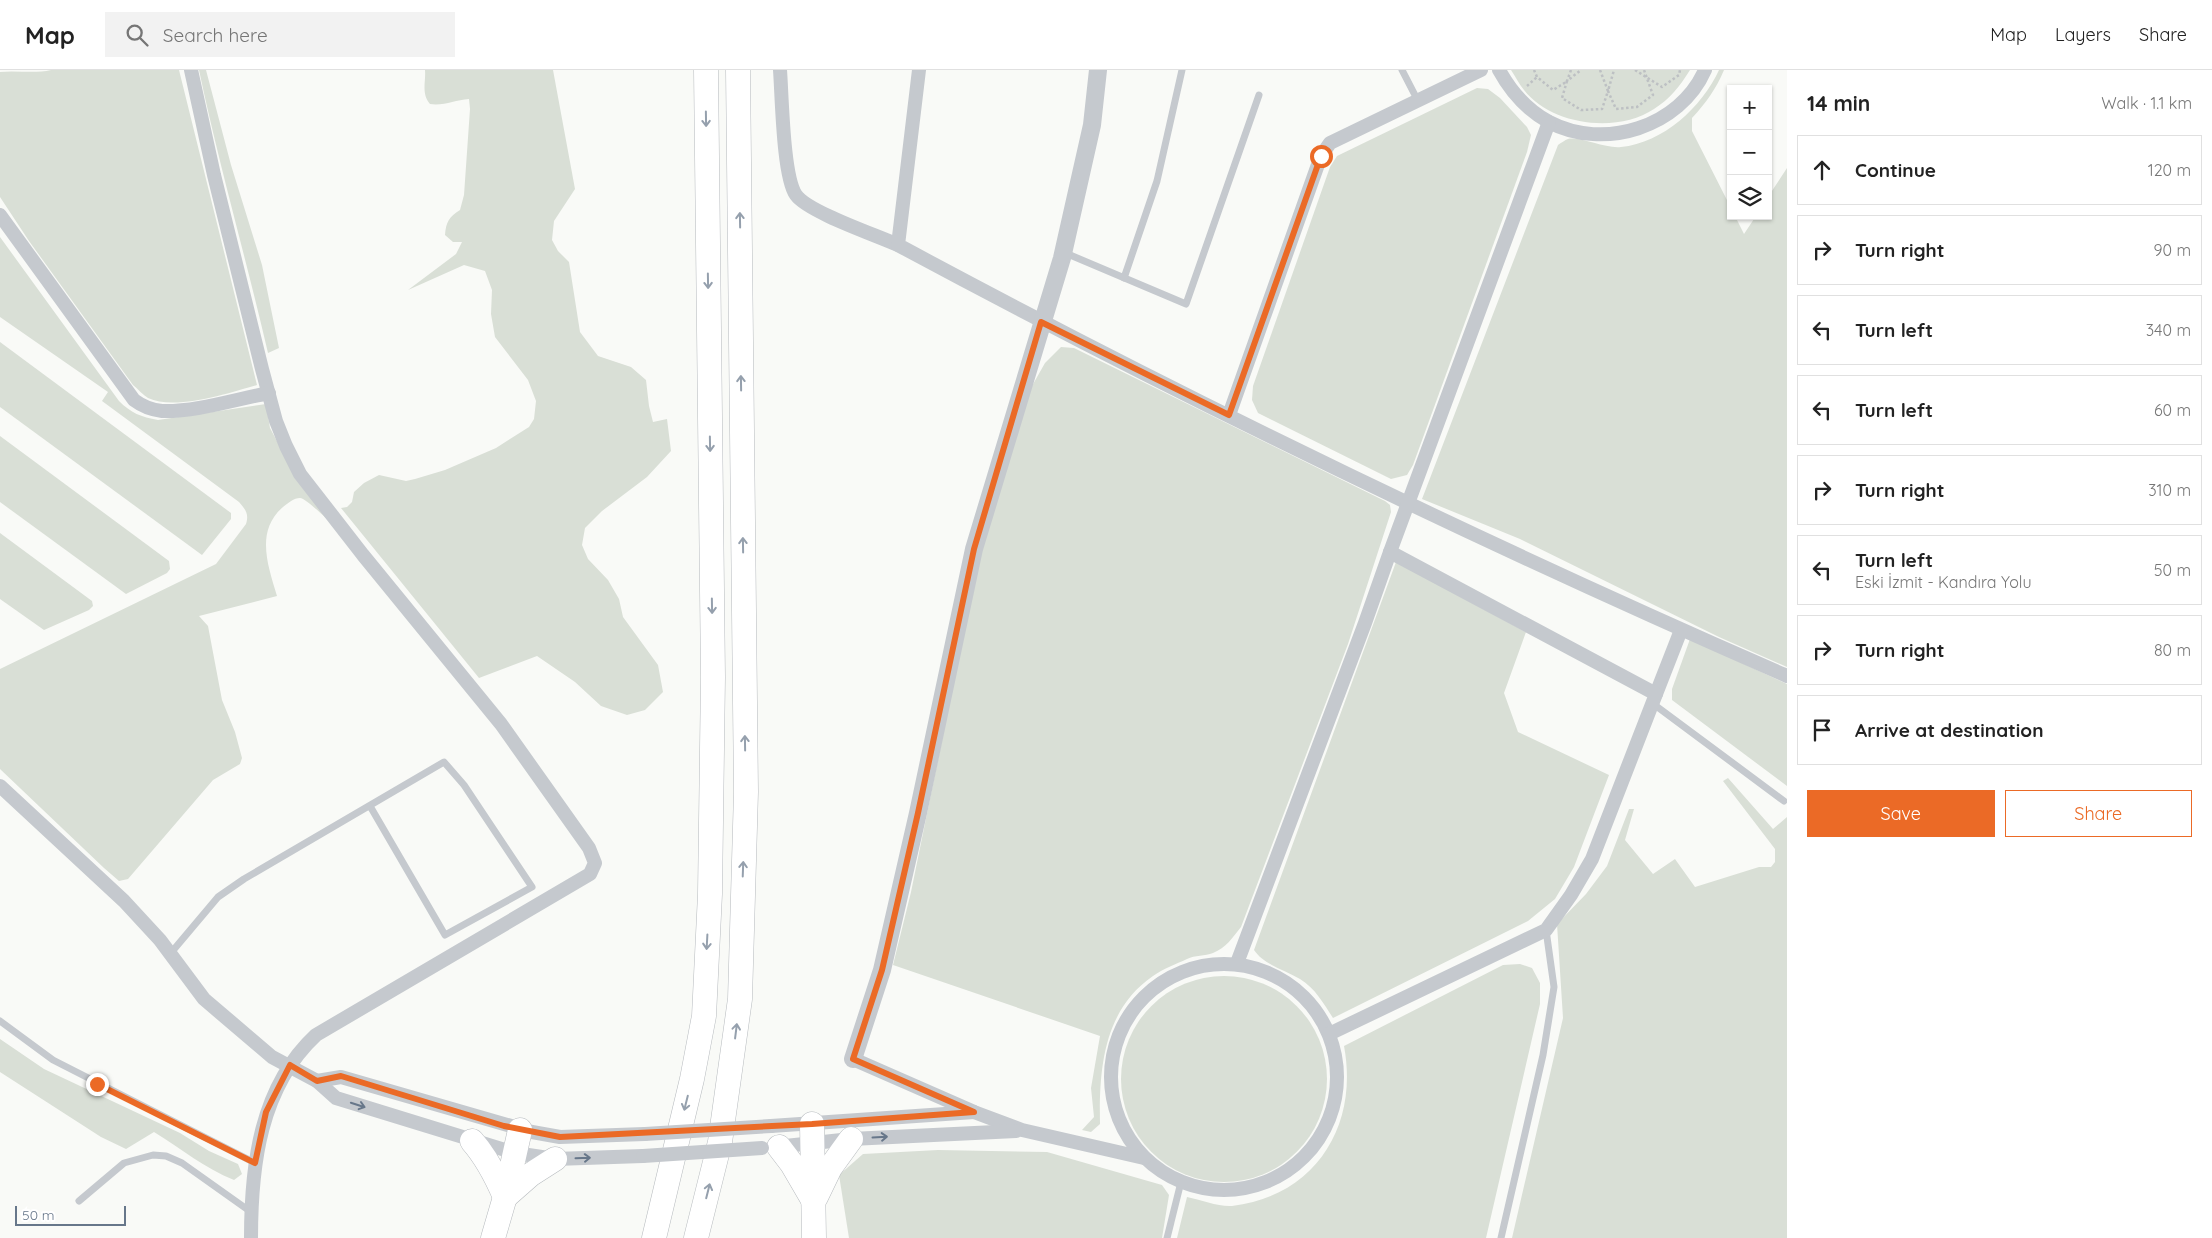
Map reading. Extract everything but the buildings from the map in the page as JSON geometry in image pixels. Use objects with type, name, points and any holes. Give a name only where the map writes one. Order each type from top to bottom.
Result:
[{"type":"highway","points":[[654,1238],[692,1079],[704,1016],[710,894],[713,677],[706,70]]},
{"type":"highway","points":[[696,1238],[720,1142],[740,998],[746,792],[738,70]]},
{"type":"highway","points":[[493,1238],[505,1197],[520,1130]]},
{"type":"highway","points":[[812,1134],[814,1238]]},
{"type":"highway","points":[[814,1201],[830,1168],[851,1139]]},
{"type":"highway","points":[[472,1141],[485,1156],[505,1197]]},
{"type":"highway","points":[[771,1141],[792,1164],[814,1201]]},
{"type":"highway","points":[[505,1197],[530,1175],[555,1159]]},
{"type":"street","points":[[191,70],[214,175],[276,421],[300,474],[363,555],[501,724],[589,848],[595,863],[590,874],[316,1035],[299,1051],[266,1112],[255,1163],[251,1238]]},
{"type":"street","points":[[780,70],[787,159],[791,185],[796,196],[807,205],[898,245],[1041,322],[1409,504],[1681,630],[1787,676]]},
{"type":"street","points":[[898,245],[919,70]]},
{"type":"street","points":[[1098,70],[1092,125],[1063,252],[974,549],[918,813],[882,970],[853,1059],[974,1112],[1022,1130],[1144,1158]]},
{"type":"street","points":[[1229,415],[1321,156],[1330,143],[1480,70]]},
{"type":"street","points":[[1499,70],[1508,87],[1527,107],[1549,122],[1582,134],[1616,135],[1649,126],[1678,108],[1700,82],[1705,70]]},
{"type":"street","points":[[1237,963],[1366,624],[1390,552],[1549,122]]},
{"type":"street","points":[[0,215],[134,400],[143,406],[161,411],[182,410],[269,393]]},
{"type":"street","points":[[1390,552],[1654,698]]},
{"type":"street","points":[[1330,1034],[1546,930],[1571,895],[1592,859],[1681,630]]},
{"type":"street","points":[[0,786],[124,901],[170,954],[204,999],[266,1052],[317,1081],[336,1098],[515,1153],[555,1159],[643,1156],[771,1141],[974,1112]]},
{"type":"street","points":[[1237,963],[1278,977],[1309,1001],[1330,1034],[1337,1067],[1335,1100],[1324,1131],[1304,1157],[1278,1177],[1246,1188],[1213,1190],[1181,1182],[1161,1172],[1144,1158],[1122,1129],[1111,1096],[1111,1060],[1122,1026],[1142,997],[1171,976],[1205,965],[1237,963]]},
{"type":"street","points":[[317,1081],[341,1076],[520,1130],[560,1137],[645,1134],[771,1141],[812,1134],[851,1139],[1022,1130]]},
{"type":"lane","points":[[1124,278],[1157,181],[1182,70]]},
{"type":"lane","points":[[1402,70],[1418,101]]},
{"type":"lane","points":[[1063,252],[1186,304],[1259,95]]},
{"type":"lane","points":[[1654,698],[1784,801]]},
{"type":"lane","points":[[170,954],[218,897],[244,879],[444,762],[464,785],[532,887],[444,935],[370,806]]},
{"type":"lane","points":[[1500,1238],[1543,1055],[1554,987],[1546,930]]},
{"type":"lane","points":[[0,1021],[53,1060],[255,1163]]},
{"type":"lane","points":[[79,1201],[124,1163],[153,1154],[166,1156],[182,1163],[251,1212]]},
{"type":"lane","points":[[1167,1238],[1181,1182]]},
{"type":"path","points":[[1534,70],[1537,77],[1553,90],[1582,70]]},
{"type":"path","points":[[1571,70],[1562,98],[1581,110],[1602,109],[1614,70]]},
{"type":"path","points":[[1600,70],[1616,109],[1637,107],[1653,95],[1644,70]]},
{"type":"path","points":[[1634,70],[1662,87],[1679,75],[1680,70]]},
{"type":"shaded area","points":[[179,70],[257,385],[187,402],[159,402],[146,397],[133,385],[29,241],[0,197],[0,72]]},
{"type":"shaded area","points":[[199,70],[206,70],[231,165],[262,265],[279,348],[268,353],[215,141]]},
{"type":"shaded area","points":[[425,70],[553,70],[575,189],[554,221],[552,240],[558,251],[569,262],[580,332],[598,356],[631,367],[646,380],[653,422],[667,419],[671,451],[647,477],[602,511],[585,528],[582,545],[588,559],[608,580],[619,599],[623,617],[658,665],[663,692],[645,710],[627,715],[601,706],[575,682],[537,656],[479,678],[341,508],[347,507],[352,502],[354,492],[364,483],[379,475],[406,481],[445,470],[496,448],[529,427],[534,419],[536,401],[528,380],[495,337],[491,314],[492,290],[485,271],[464,265],[408,290],[456,254],[462,242],[453,242],[445,235],[447,223],[460,210],[464,195],[470,109],[469,99],[430,104],[425,92]]},
{"type":"shaded area","points":[[1511,70],[1690,70],[1674,92],[1654,109],[1639,117],[1622,122],[1604,123],[1585,122],[1567,118],[1550,111],[1536,102],[1524,90]]},
{"type":"shaded area","points":[[1719,70],[1724,70],[1706,101],[1692,118],[1692,131],[1727,200],[1727,220],[1737,220],[1744,234],[1753,220],[1772,220],[1772,191],[1787,168],[1787,667],[1719,637],[1520,539],[1422,499],[1558,145],[1567,139],[1615,147],[1637,144],[1666,131],[1679,121],[1692,110],[1712,84]]},
{"type":"shaded area","points":[[1477,88],[1488,89],[1500,98],[1527,127],[1531,135],[1527,152],[1413,465],[1407,475],[1391,479],[1258,413],[1252,400],[1253,386],[1330,167],[1337,156]]},
{"type":"shaded area","points":[[0,237],[119,401],[128,409],[141,416],[158,420],[266,404],[270,428],[289,464],[333,524],[303,499],[298,498],[289,502],[274,516],[266,538],[270,573],[277,596],[199,616],[208,626],[222,700],[235,732],[242,758],[240,764],[213,780],[128,879],[119,881],[0,769],[0,669],[216,564],[246,524],[247,515],[239,502],[102,401],[108,392],[0,317]]},
{"type":"shaded area","points":[[0,342],[231,513],[231,519],[202,555],[0,407]]},
{"type":"shaded area","points":[[1061,347],[1074,348],[1385,501],[1390,505],[1391,512],[1348,644],[1241,927],[1229,942],[1218,951],[1190,958],[1153,976],[1136,990],[1123,1006],[1107,1042],[1103,1062],[1100,1124],[1091,1132],[1082,1130],[1094,1117],[1091,1088],[1100,1036],[893,965],[911,892],[980,554],[1028,393],[1045,363]]},
{"type":"shaded area","points":[[0,436],[169,561],[170,569],[167,573],[126,594],[0,502]]},
{"type":"shaded area","points":[[0,533],[92,601],[93,606],[89,610],[44,630],[0,599]]},
{"type":"shaded area","points":[[1396,562],[1526,632],[1504,693],[1518,732],[1609,775],[1574,867],[1555,899],[1528,921],[1333,1018],[1310,987],[1294,976],[1263,960],[1254,950]]},
{"type":"shaded area","points":[[1690,639],[1787,684],[1787,786],[1672,700],[1672,689]]},
{"type":"shaded area","points":[[1728,778],[1773,829],[1787,817],[1787,1238],[1512,1238],[1563,1018],[1557,924],[1586,894],[1607,866],[1629,809],[1634,809],[1625,840],[1653,874],[1675,859],[1695,887],[1759,867],[1771,867],[1775,862],[1775,849],[1723,781]]},
{"type":"shaded area","points":[[1520,964],[1532,968],[1540,983],[1540,1004],[1486,1238],[1177,1238],[1187,1197],[1232,1206],[1262,1199],[1287,1188],[1308,1172],[1325,1152],[1337,1129],[1345,1103],[1347,1075],[1344,1046],[1503,965]]},
{"type":"shaded area","points":[[1224,976],[1244,978],[1263,984],[1272,988],[1297,1006],[1315,1031],[1319,1040],[1325,1059],[1327,1079],[1325,1099],[1319,1118],[1315,1127],[1297,1152],[1272,1170],[1263,1174],[1244,1180],[1224,1182],[1204,1180],[1185,1174],[1176,1170],[1151,1152],[1133,1127],[1129,1118],[1123,1099],[1121,1079],[1123,1059],[1129,1040],[1133,1031],[1151,1006],[1176,988],[1185,984],[1204,978]]},
{"type":"shaded area","points":[[0,1039],[44,1069],[180,1133],[209,1151],[238,1164],[242,1174],[234,1180],[223,1175],[154,1132],[126,1149],[101,1137],[0,1072]]},
{"type":"shaded area","points":[[938,1150],[1047,1152],[1162,1185],[1169,1195],[1162,1238],[849,1238],[839,1175],[863,1154]]},
{"type":"route","points":[[97,1084],[255,1163],[266,1112],[290,1065],[317,1081],[341,1076],[504,1126],[560,1137],[812,1124],[974,1112],[853,1059],[882,970],[918,813],[974,549],[1041,322],[1229,415],[1321,156]]}]
